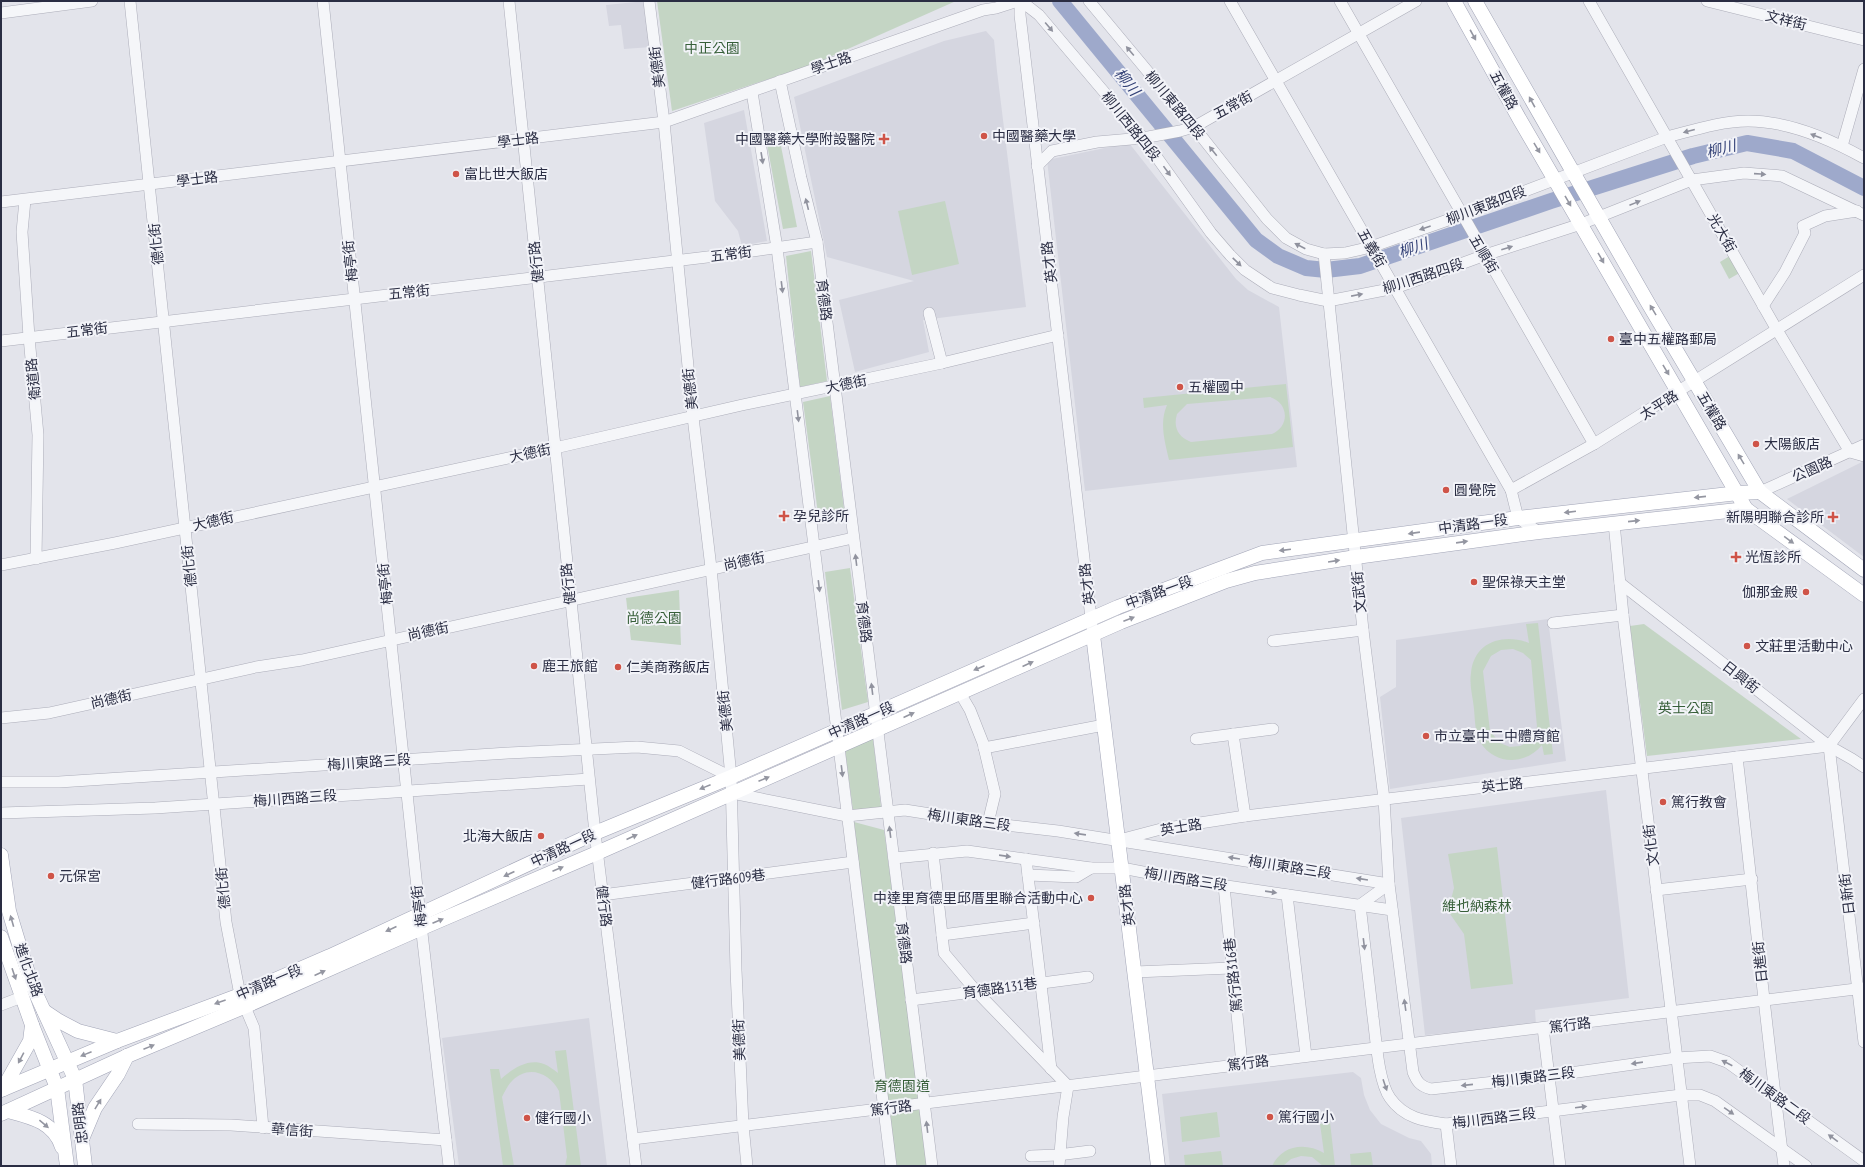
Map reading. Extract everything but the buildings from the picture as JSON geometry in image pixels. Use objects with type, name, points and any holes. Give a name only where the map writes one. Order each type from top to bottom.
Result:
[{"type":"main road","name":"五權路","points":[[1454,1],[1520,120],[1680,392],[1746,509]]},
{"type":"main road","name":"五權路","points":[[1475,1],[1760,492],[1864,570]]},
{"type":"main road","name":"中清路一段","points":[[421,922],[595,833],[731,777],[1118,607],[1262,553],[1518,518],[1738,493],[1760,492]]},
{"type":"main road","points":[[1760,492],[1746,509],[1864,595]]},
{"type":"main road","name":"中清路一段","points":[[4,1112],[243,1001],[421,922],[597,853],[1093,634],[1226,581],[1256,573],[1356,557],[1539,532],[1746,509]]},
{"type":"main road","name":"英才路","points":[[1093,634],[1158,1166]]},
{"type":"main road","name":"進化北路","points":[[1,855],[9,911],[24,960],[43,1010],[75,1079]]},
{"type":"main road","name":"進化北路","points":[[1,937],[32,1025],[57,1088]]},
{"type":"main road","name":"中清路一段","points":[[2,1090],[117,1040],[243,1001]]},
{"type":"main road","points":[[43,1010],[78,1031],[117,1040]]},
{"type":"main road","points":[[2,1090],[30,1041],[32,1025]]},
{"type":"main road","points":[[82,1139],[95,1108],[118,1074],[127,1056]]},
{"type":"main road","name":"忠明路","points":[[75,1079],[85,1166]]},
{"type":"main road","name":"忠明路","points":[[57,1088],[66,1162]]},
{"type":"main road","points":[[4,1112],[38,1119],[59,1136],[66,1162]]},
{"type":"street","points":[[1,13],[92,1]]},
{"type":"street","name":"德化街","points":[[130,1],[215,802],[226,922],[243,1001],[254,1028],[263,1128]]},
{"type":"street","name":"梅亭街","points":[[323,1],[434,1050],[449,1166]]},
{"type":"street","name":"健行路","points":[[509,1],[597,853],[636,1166]]},
{"type":"street","name":"美德街","points":[[649,1],[664,122],[693,417],[711,568],[731,777],[733,879],[743,1125],[747,1166]]},
{"type":"street","name":"學士路","points":[[1,202],[664,122],[983,10],[1020,1]]},
{"type":"street","name":"柳川西路四段","points":[[1020,1],[1039,15],[1147,137],[1211,233],[1230,255],[1245,270],[1272,288],[1328,301],[1394,286],[1483,251],[1581,224],[1690,176],[1744,173],[1782,176],[1860,213]]},
{"type":"street","name":"英才路","points":[[1020,1],[1020,15],[1037,166],[1093,634]]},
{"type":"street","name":"柳川東路四段","points":[[1089,1],[1194,127],[1267,219],[1286,238],[1306,249],[1324,254],[1373,250],[1464,220],[1555,178],[1667,136],[1702,128],[1750,121],[1797,128],[1842,146],[1864,158]]},
{"type":"street","name":"五義街","points":[[1230,1],[1511,490],[1518,518]]},
{"type":"street","name":"五順街","points":[[1340,1],[1464,220],[1594,444]]},
{"type":"street","name":"五常街","points":[[1037,166],[1052,152],[1097,142],[1147,137],[1194,127],[1416,1]]},
{"type":"street","name":"光大街","points":[[1589,1],[1674,147],[1777,330],[1850,452]]},
{"type":"street","name":"文祥街","points":[[1707,1],[1719,2],[1864,40]]},
{"type":"street","points":[[1842,146],[1864,69]]},
{"type":"street","name":"育德路","points":[[780,81],[801,178],[817,242],[932,1166]]},
{"type":"street","points":[[752,92],[777,248],[891,1166]]},
{"type":"street","name":"衛道路","points":[[25,200],[22,232],[29,337],[38,435],[36,559]]},
{"type":"street","points":[[1764,306],[1785,272],[1805,233],[1803,226],[1825,216],[1860,213]]},
{"type":"street","name":"五常街","points":[[1,341],[164,320],[537,277],[817,242]]},
{"type":"street","name":"文武街","points":[[1324,254],[1353,541],[1384,799],[1390,884]]},
{"type":"street","name":"太平路","points":[[1511,490],[1594,444],[1680,392],[1864,275]]},
{"type":"street","points":[[929,313],[942,364]]},
{"type":"street","name":"大德街","points":[[1,565],[185,528],[555,448],[742,405],[942,364],[1058,335]]},
{"type":"street","name":"公園路","points":[[1760,492],[1864,445]]},
{"type":"street","points":[[1850,452],[1864,456]]},
{"type":"street","points":[[1518,518],[1539,532]]},
{"type":"street","name":"文化街","points":[[1614,523],[1623,615],[1690,1166]]},
{"type":"street","name":"尚德街","points":[[1,718],[49,713],[256,667],[302,660],[814,545],[853,538]]},
{"type":"street","name":"日興街","points":[[1620,583],[1829,746],[1852,758],[1864,768]]},
{"type":"street","points":[[1553,623],[1623,615]]},
{"type":"street","points":[[1273,641],[1363,630]]},
{"type":"street","points":[[960,693],[970,710],[984,748],[995,794],[988,823]]},
{"type":"street","points":[[1829,746],[1864,698]]},
{"type":"street","points":[[984,748],[1104,725]]},
{"type":"street","points":[[1196,739],[1273,729]]},
{"type":"street","points":[[1234,734],[1245,816]]},
{"type":"street","name":"英士路","points":[[1119,840],[1161,829],[1245,816],[1829,746]]},
{"type":"street","name":"日新街","points":[[1829,746],[1861,989],[1864,1042]]},
{"type":"street","name":"梅川東路三段","points":[[1,782],[58,782],[404,759],[637,747],[679,751],[731,777]]},
{"type":"street","name":"日進街","points":[[1737,757],[1784,1166]]},
{"type":"street","name":"梅川西路三段","points":[[1,813],[155,808],[215,802],[589,779]]},
{"type":"street","name":"梅川東路三段","points":[[732,793],[847,816],[905,810],[988,823],[1119,840],[1390,884],[1413,1072],[1422,1087],[1431,1089],[1549,1076],[1676,1058]]},
{"type":"street","name":"梅川西路三段","points":[[894,858],[967,850],[1091,868],[1122,868],[1224,886],[1392,910]]},
{"type":"street","points":[[933,853],[944,953],[976,991],[1068,1086],[1058,1161]]},
{"type":"street","points":[[1026,859],[1051,1069]]},
{"type":"street","name":"健行路609巷","points":[[602,895],[733,879],[853,862]]},
{"type":"street","points":[[1028,875],[1076,876],[1091,868]]},
{"type":"street","points":[[1656,890],[1752,879]]},
{"type":"street","points":[[1360,905],[1390,884]]},
{"type":"street","name":"篤行路316巷","points":[[1224,886],[1242,1064]]},
{"type":"street","points":[[1287,894],[1306,1056]]},
{"type":"street","name":"梅川西路三段","points":[[1360,905],[1377,1047],[1383,1084],[1389,1098],[1397,1106],[1417,1120],[1446,1124],[1681,1095],[1700,1095],[1715,1101],[1806,1166]]},
{"type":"street","points":[[942,935],[1034,923]]},
{"type":"street","points":[[1135,972],[1232,968]]},
{"type":"street","name":"育德路131巷","points":[[911,1000],[1088,977]]},
{"type":"street","name":"篤行路","points":[[633,1139],[1861,989]]},
{"type":"street","points":[[1,1005],[22,997]]},
{"type":"street","points":[[1543,1028],[1560,1166]]},
{"type":"street","name":"梅川東路二段","points":[[1676,1058],[1710,1056],[1727,1062],[1864,1161]]},
{"type":"street","name":"華信街","points":[[138,1124],[231,1125],[446,1140]]},
{"type":"street","points":[[1446,1124],[1451,1166]]},
{"type":"street","points":[[1031,1156],[1058,1161],[1090,1151]]},
{"type":"shaded area","points":[[646,1],[651,47],[624,49],[621,25],[609,26],[606,5]]},
{"type":"shaded area","points":[[986,31],[994,40],[1026,307],[923,320],[929,352],[855,372],[839,300],[914,281],[827,257],[794,97],[944,41]]},
{"type":"shaded area","name":"中國醫藥大學附設醫院","points":[[744,110],[767,241],[742,246],[738,231],[715,201],[704,123]]},
{"type":"shaded area","name":"五權國中","points":[[1129,143],[1236,279],[1248,290],[1279,307],[1297,467],[1085,491],[1047,160]]},
{"type":"shaded area","points":[[1864,461],[1864,557],[1787,499]]},
{"type":"shaded area","points":[[1548,619],[1566,761],[1390,789],[1380,697],[1396,687],[1396,640]]},
{"type":"shaded area","points":[[1606,790],[1629,998],[1535,1010],[1536,1025],[1425,1035],[1401,818]]},
{"type":"shaded area","name":"健行國小","points":[[589,1018],[607,1166],[459,1166],[442,1038]]},
{"type":"shaded area","name":"篤行國小","points":[[1353,1072],[1361,1078],[1364,1095],[1370,1110],[1381,1124],[1409,1138],[1421,1141],[1431,1154],[1432,1166],[1170,1166],[1162,1094]]},
{"type":"green space","name":"中正公園","points":[[657,1],[956,1],[814,64],[672,111]]},
{"type":"green space","points":[[778,131],[797,227],[783,229],[765,134]]},
{"type":"green space","points":[[945,201],[959,264],[912,275],[898,211]]},
{"type":"green space","points":[[811,251],[827,381],[800,387],[786,256]]},
{"type":"green space","points":[[1733,254],[1743,271],[1729,279],[1720,262]]},
{"type":"green space","points":[[1286,384],[1293,447],[1169,460],[1164,439],[1163,426],[1163,419],[1167,405],[1144,408],[1143,398]],"holes":[[[1270,397],[1281,404],[1285,415],[1282,426],[1272,434],[1191,442],[1183,437],[1176,427],[1177,414],[1187,404]]]},
{"type":"green space","points":[[830,396],[845,517],[819,521],[803,402]]},
{"type":"green space","points":[[850,568],[868,702],[842,710],[825,572]]},
{"type":"green space","name":"尚德公園","points":[[679,590],[681,645],[631,640],[626,598]]},
{"type":"green space","points":[[1538,623],[1553,754],[1544,755],[1542,745],[1528,756],[1511,760],[1502,759],[1486,750],[1478,738],[1471,687],[1471,673],[1473,662],[1478,654],[1484,647],[1491,643],[1509,639],[1529,643],[1526,624]],"holes":[[[1513,649],[1523,653],[1531,660],[1537,727],[1530,741],[1520,746],[1510,747],[1500,743],[1490,731],[1483,671],[1491,656],[1501,650]]]},
{"type":"green space","name":"英士公園","points":[[1644,624],[1801,739],[1647,756],[1630,626]]},
{"type":"green space","points":[[873,738],[881,807],[853,810],[845,750]]},
{"type":"green space","name":"育德園道","points":[[854,822],[884,830],[921,1101],[887,1105]]},
{"type":"green space","name":"維也納森林","points":[[1497,847],[1513,984],[1471,989],[1464,934],[1448,911],[1454,888],[1448,854]]},
{"type":"green space","points":[[566,1050],[581,1166],[565,1166],[567,1157],[559,1091],[550,1079],[544,1075],[532,1072],[518,1076],[512,1081],[502,1097],[514,1166],[503,1166],[490,1069],[499,1069],[501,1079],[515,1068],[532,1062],[544,1064],[558,1073],[555,1051]]},
{"type":"green space","name":"育德園道","points":[[922,1108],[929,1166],[895,1166],[888,1113]]},
{"type":"green space","points":[[1217,1112],[1220,1137],[1182,1142],[1180,1117]]},
{"type":"green space","points":[[1330,1122],[1335,1166],[1323,1166],[1312,1157],[1301,1156],[1291,1159],[1283,1166],[1272,1166],[1276,1159],[1282,1154],[1295,1148],[1309,1147],[1324,1153],[1320,1124]]},
{"type":"green space","points":[[1221,1151],[1223,1166],[1185,1166],[1184,1155]]},
{"type":"green space","points":[[1371,1152],[1373,1166],[1351,1166],[1350,1154]]},
{"type":"waterway","name":"柳川","points":[[1060,1],[1256,240],[1278,256],[1306,268],[1326,270],[1360,266],[1551,201],[1693,156],[1747,143],[1793,151],[1864,188]]},
{"type":"place","name":"中國醫藥大學","points":[[984,136]]},
{"type":"place","name":"中國醫藥大學附設醫院","points":[[884,139]]},
{"type":"place","name":"富比世大飯店","points":[[456,174]]},
{"type":"place","name":"臺中五權路郵局","points":[[1611,339]]},
{"type":"place","name":"五權國中","points":[[1180,387]]},
{"type":"place","name":"大陽飯店","points":[[1756,444]]},
{"type":"place","name":"圓覺院","points":[[1446,490]]},
{"type":"place","name":"孕兒診所","points":[[784,516]]},
{"type":"place","name":"新陽明聯合診所","points":[[1833,517]]},
{"type":"place","name":"光恆診所","points":[[1736,557]]},
{"type":"place","name":"聖保祿天主堂","points":[[1474,582]]},
{"type":"place","name":"伽那金殿","points":[[1806,592]]},
{"type":"place","name":"文莊里活動中心","points":[[1747,646]]},
{"type":"place","name":"鹿王旅館","points":[[534,666]]},
{"type":"place","name":"仁美商務飯店","points":[[618,667]]},
{"type":"place","name":"市立臺中二中體育館","points":[[1426,736]]},
{"type":"place","name":"篤行教會","points":[[1663,802]]},
{"type":"place","name":"北海大飯店","points":[[541,836]]},
{"type":"place","name":"元保宮","points":[[51,876]]},
{"type":"place","name":"中達里育德里邱厝里聯合活動中心","points":[[1091,898]]},
{"type":"place","name":"篤行國小","points":[[1270,1117]]},
{"type":"place","name":"健行國小","points":[[527,1118]]}]
